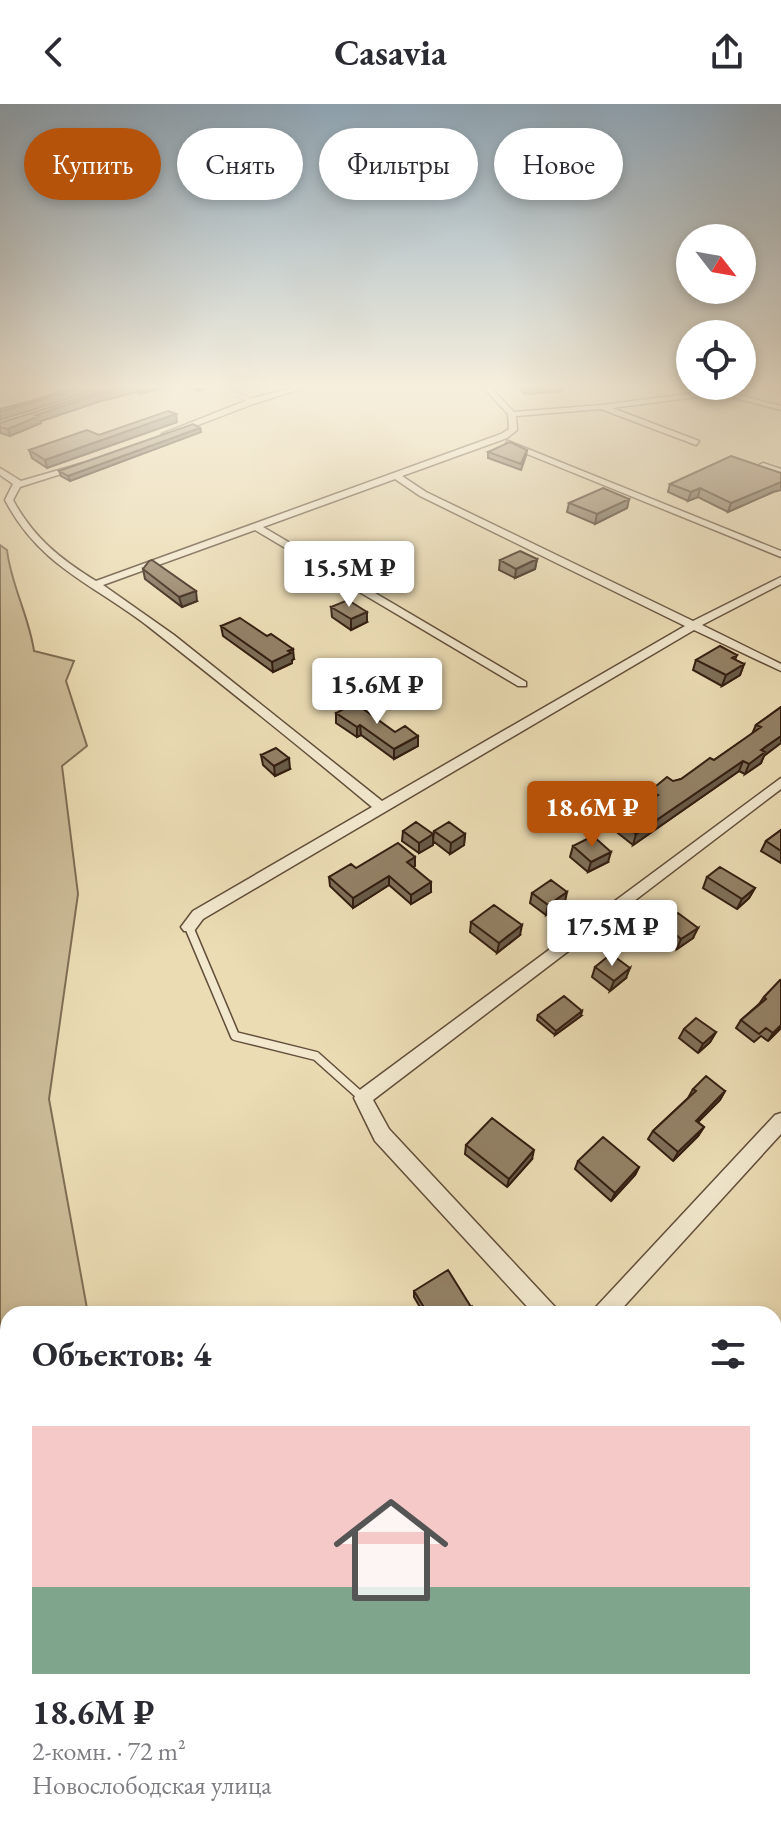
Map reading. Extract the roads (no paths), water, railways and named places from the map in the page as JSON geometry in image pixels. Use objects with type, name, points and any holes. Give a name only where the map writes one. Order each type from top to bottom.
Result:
[{"type":"street","points":[[79,465],[19,485],[9,496],[35,543],[68,570],[96,584],[141,615],[382,808]]},
{"type":"street","points":[[96,584],[424,465]]},
{"type":"street","points":[[565,465],[781,554]]},
{"type":"street","points":[[763,465],[781,472]]},
{"type":"street","points":[[0,471],[19,485]]},
{"type":"street","points":[[398,477],[423,494],[781,668]]},
{"type":"street","points":[[255,526],[522,684]]},
{"type":"street","points":[[189,927],[198,915],[692,626],[781,580]]},
{"type":"street","points":[[541,1306],[382,1135],[363,1098],[781,782]]},
{"type":"street","points":[[610,1306],[781,1121]]},
{"type":"lane","points":[[189,927],[235,1036],[316,1056],[363,1098]]}]
